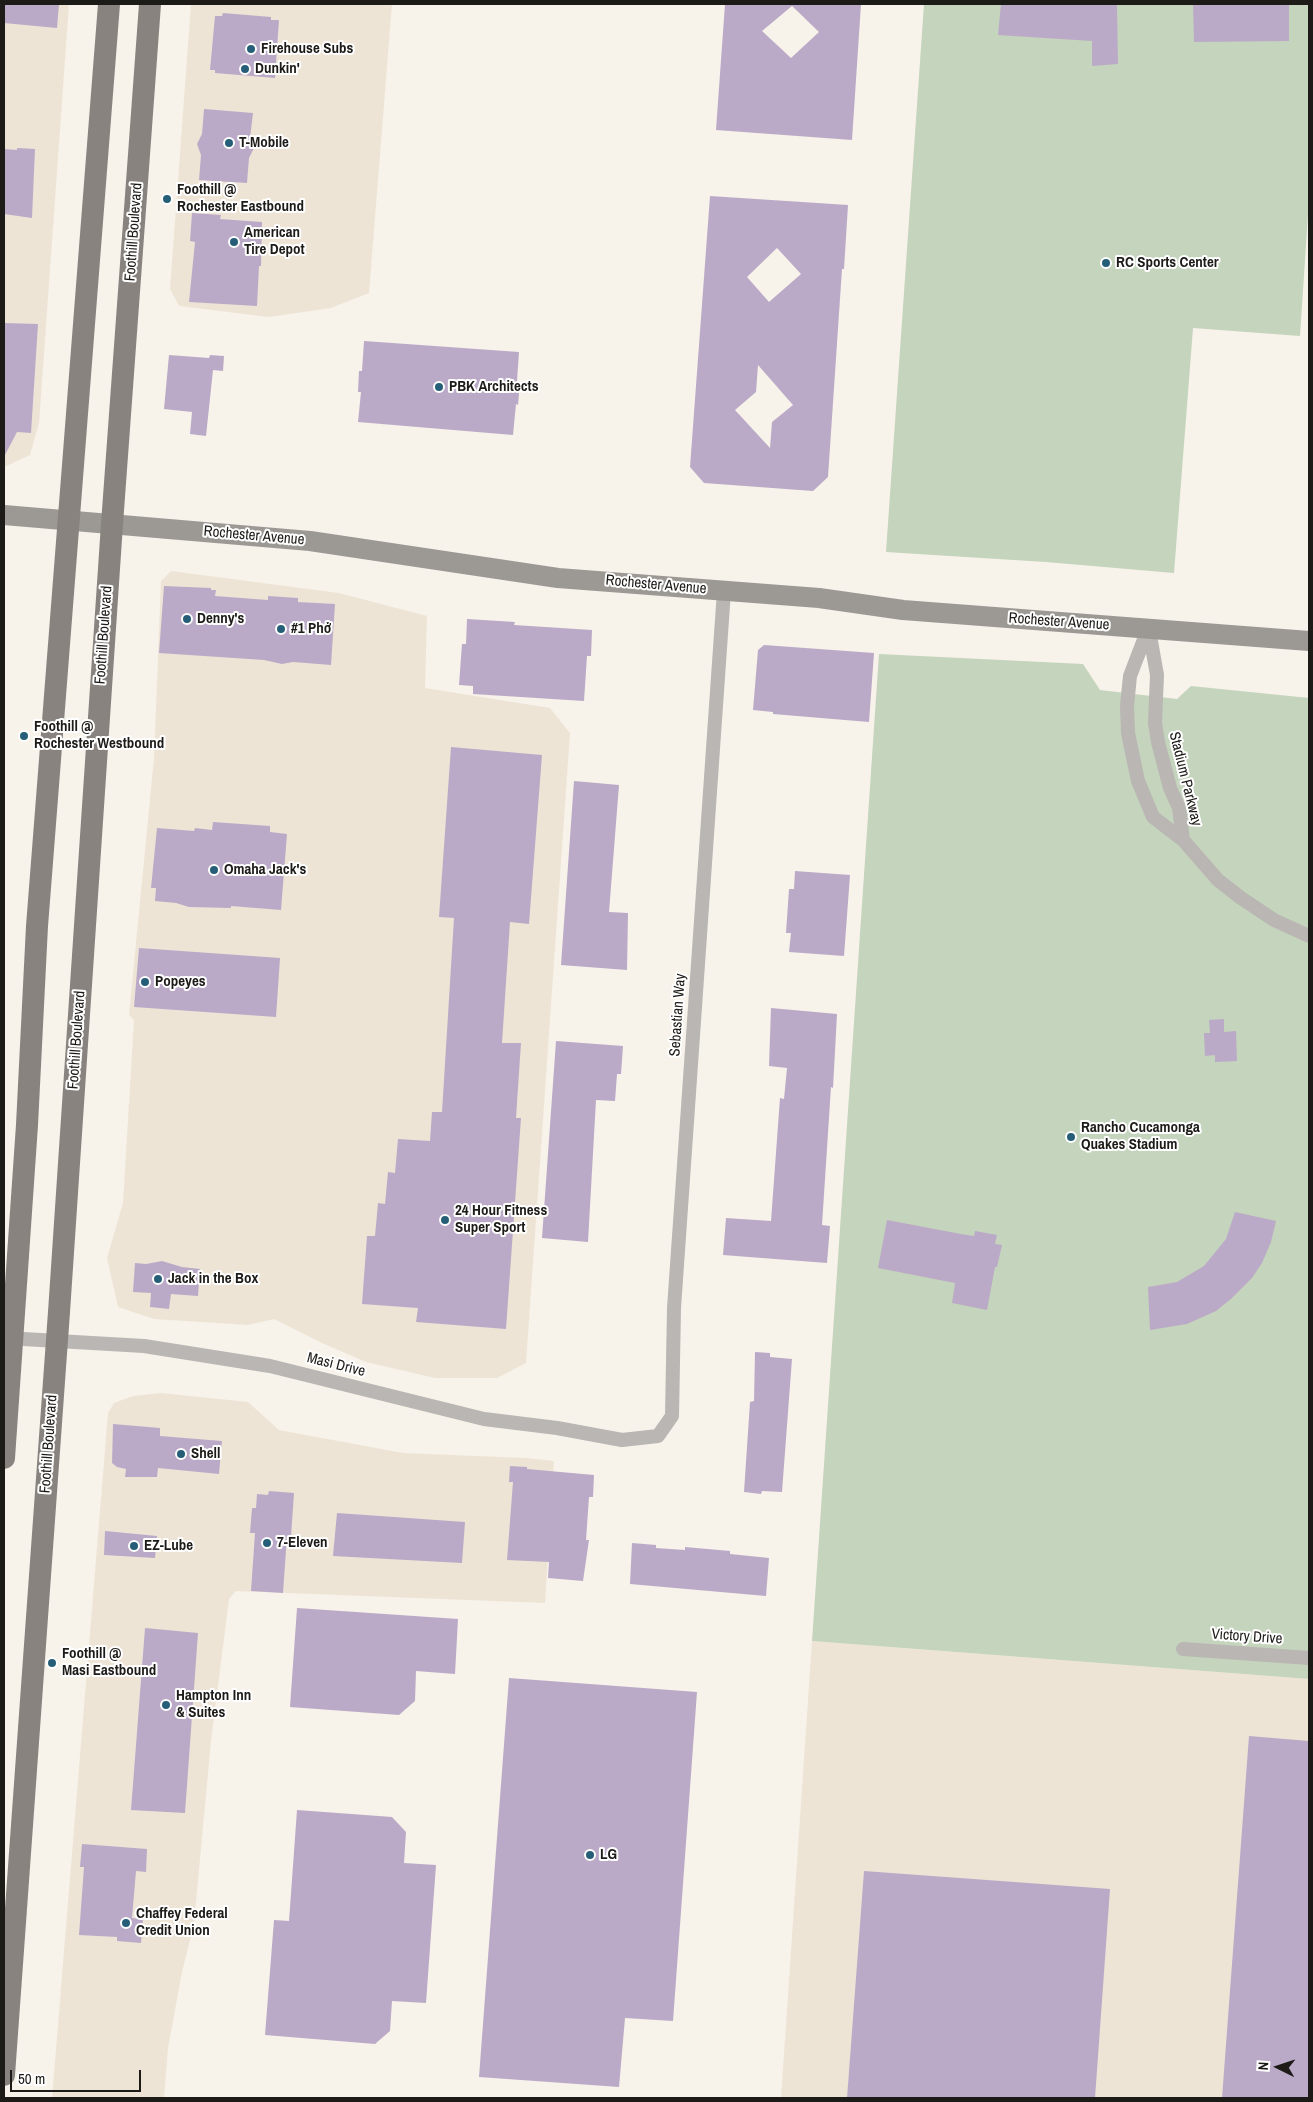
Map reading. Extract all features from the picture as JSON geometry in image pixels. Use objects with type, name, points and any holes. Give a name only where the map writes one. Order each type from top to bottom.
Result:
[{"type":"main road","points":[[4,1458],[8,1338],[27,1125],[37,926],[109,4]]},
{"type":"main road","name":"Foothill Boulevard","points":[[4,2075],[150,4]]},
{"type":"main road","name":"Rochester Avenue","points":[[4,515],[310,541],[558,578],[819,598],[903,610],[1309,641]]},
{"type":"street","name":"Sebastian Way","points":[[658,1436],[672,1416],[674,1308],[724,591]]},
{"type":"street","name":"Stadium Parkway","points":[[1148,629],[1130,676],[1127,706],[1128,733],[1138,781],[1153,817],[1183,840],[1218,880],[1241,898],[1274,920],[1309,936]]},
{"type":"street","name":"Stadium Parkway","points":[[1148,629],[1157,675],[1155,723],[1158,742],[1165,774],[1179,808],[1183,840]]},
{"type":"street","name":"Masi Drive","points":[[8,1338],[144,1346],[270,1366],[484,1419],[557,1428],[622,1440],[658,1436]]},
{"type":"street","name":"Victory Drive","points":[[1183,1649],[1309,1658]]},
{"type":"shaded area","points":[[4,4],[69,4],[39,423],[30,455],[4,467]]},
{"type":"shaded area","points":[[191,4],[392,4],[369,293],[331,308],[269,317],[179,306],[170,289]]},
{"type":"shaded area","points":[[171,571],[339,593],[427,616],[425,688],[550,708],[570,733],[526,1363],[497,1378],[435,1378],[366,1362],[274,1319],[248,1325],[154,1319],[118,1307],[107,1258],[123,1203],[134,1020],[129,1015],[154,758],[161,581]]},
{"type":"shaded area","points":[[161,1393],[248,1402],[279,1430],[403,1453],[526,1458],[554,1461],[545,1603],[236,1591],[229,1599],[211,1741],[194,1924],[182,1972],[168,2048],[164,2098],[52,2098],[108,1413],[114,1403],[133,1396]]},
{"type":"shaded area","points":[[812,1641],[1309,1679],[1309,2098],[781,2098]]},
{"type":"green space","name":"RC Sports Center","points":[[924,4],[1309,4],[1309,199],[1300,336],[1193,328],[1174,573],[1046,562],[886,552]]},
{"type":"green space","points":[[879,654],[1083,664],[1100,690],[1177,699],[1191,686],[1309,698],[1309,1679],[812,1641]]},
{"type":"building","points":[[4,4],[59,4],[57,28],[4,23]]},
{"type":"building","points":[[725,4],[861,4],[852,140],[716,130]],"holes":[[[792,6],[819,32],[791,58],[762,31]]]},
{"type":"building","points":[[1001,4],[1117,4],[1118,64],[1092,66],[1092,41],[998,35]]},
{"type":"building","points":[[1193,4],[1289,4],[1289,41],[1194,42]]},
{"type":"building","points":[[223,13],[271,17],[271,20],[279,20],[275,78],[215,73],[215,70],[210,70],[215,16],[222,16]]},
{"type":"building","points":[[204,109],[253,113],[250,138],[254,148],[249,158],[247,183],[199,180],[201,155],[197,144],[202,134]]},
{"type":"building","points":[[17,148],[35,149],[32,218],[4,214],[4,149],[17,150]]},
{"type":"building","points":[[710,196],[848,205],[828,477],[813,491],[704,483],[690,467]],"holes":[[[777,248],[801,274],[769,302],[747,277]],[[758,365],[793,405],[772,422],[770,448],[735,410],[756,392]]]},
{"type":"building","points":[[192,213],[221,215],[220,219],[262,222],[261,266],[259,266],[257,306],[189,302],[195,242],[190,241]]},
{"type":"building","points":[[4,323],[38,324],[31,433],[17,432],[4,457]]},
{"type":"building","name":"PBK Architects","points":[[364,341],[519,352],[517,381],[520,382],[513,435],[358,422],[361,392],[358,392],[359,371],[362,371]]},
{"type":"building","points":[[169,355],[209,358],[210,355],[224,356],[223,371],[213,370],[206,436],[190,434],[192,412],[164,409]]},
{"type":"building","points":[[164,586],[211,588],[211,590],[216,590],[215,596],[268,600],[268,596],[298,598],[298,602],[335,604],[331,665],[293,662],[282,664],[264,660],[159,653]]},
{"type":"building","points":[[467,619],[515,622],[514,625],[592,630],[591,656],[587,656],[584,701],[473,694],[473,686],[459,685],[462,644],[466,644]]},
{"type":"building","points":[[764,645],[874,653],[869,722],[773,714],[773,712],[753,710],[758,650]]},
{"type":"building","points":[[451,747],[542,755],[529,924],[510,922],[502,1043],[521,1043],[516,1118],[521,1118],[506,1329],[416,1322],[418,1308],[362,1304],[367,1236],[375,1236],[378,1203],[385,1204],[388,1172],[395,1173],[398,1139],[430,1141],[432,1112],[442,1112],[454,918],[439,917]]},
{"type":"building","points":[[574,781],[619,785],[609,912],[628,913],[627,970],[561,965]]},
{"type":"building","points":[[213,822],[270,826],[270,832],[287,834],[281,910],[231,906],[231,908],[189,907],[176,903],[155,901],[156,888],[151,888],[157,828],[194,831],[195,828],[212,830]]},
{"type":"building","points":[[795,871],[850,875],[844,956],[789,952],[791,933],[786,933],[789,889],[794,889]]},
{"type":"building","points":[[139,948],[280,958],[276,1017],[134,1007]]},
{"type":"building","points":[[771,1008],[837,1014],[822,1225],[830,1226],[827,1263],[723,1255],[726,1218],[771,1221],[780,1098],[784,1099],[787,1068],[769,1066]]},
{"type":"building","points":[[1224,1019],[1224,1032],[1236,1031],[1237,1061],[1215,1062],[1215,1055],[1205,1056],[1204,1033],[1210,1033],[1209,1020]]},
{"type":"building","points":[[556,1041],[623,1046],[621,1074],[617,1074],[615,1101],[596,1100],[588,1242],[542,1238]]},
{"type":"building","points":[[1235,1212],[1276,1221],[1271,1242],[1262,1263],[1252,1278],[1216,1311],[1187,1324],[1150,1330],[1148,1287],[1177,1282],[1204,1266],[1226,1239]]},
{"type":"building","points":[[887,1220],[974,1236],[975,1231],[997,1235],[995,1244],[1002,1245],[997,1267],[995,1267],[987,1310],[952,1303],[955,1283],[878,1268]]},
{"type":"building","points":[[162,1261],[182,1267],[200,1269],[198,1296],[171,1294],[169,1309],[150,1307],[151,1293],[133,1292],[135,1263],[146,1264]]},
{"type":"building","points":[[755,1352],[770,1353],[770,1357],[792,1359],[782,1492],[762,1491],[761,1494],[744,1492],[750,1402],[754,1401]]},
{"type":"building","points":[[113,1424],[160,1428],[160,1436],[222,1441],[219,1474],[158,1468],[157,1477],[125,1477],[126,1469],[117,1467],[112,1463]]},
{"type":"building","points":[[510,1466],[594,1475],[593,1497],[589,1497],[586,1540],[589,1540],[583,1581],[548,1578],[549,1562],[507,1560],[513,1482],[509,1482]]},
{"type":"building","points":[[269,1491],[294,1493],[291,1537],[287,1536],[283,1593],[251,1591],[255,1533],[250,1533],[252,1508],[256,1508],[257,1494],[268,1495]]},
{"type":"building","points":[[337,1513],[465,1522],[462,1563],[333,1556]]},
{"type":"building","points":[[105,1531],[157,1536],[155,1558],[104,1555]]},
{"type":"building","points":[[632,1543],[656,1545],[656,1548],[685,1550],[685,1547],[730,1551],[730,1554],[769,1558],[766,1596],[630,1584]]},
{"type":"building","points":[[297,1608],[458,1619],[455,1674],[416,1671],[415,1701],[399,1715],[290,1707]]},
{"type":"building","name":"Hampton Inn & Suites","points":[[145,1628],[198,1633],[185,1813],[131,1810]]},
{"type":"building","name":"LG","points":[[509,1678],[697,1692],[673,2021],[625,2018],[619,2087],[479,2077]]},
{"type":"building","points":[[1249,1736],[1309,1741],[1309,2098],[1222,2098]]},
{"type":"building","points":[[297,1810],[392,1817],[406,1832],[404,1863],[436,1865],[426,2003],[392,2001],[390,2031],[375,2044],[265,2035],[274,1920],[289,1921]]},
{"type":"building","points":[[82,1844],[147,1849],[146,1872],[136,1871],[132,1918],[143,1919],[141,1943],[117,1941],[117,1937],[79,1935],[84,1867],[80,1867]]},
{"type":"building","points":[[864,1871],[1110,1889],[1095,2098],[847,2098]]},
{"type":"place","name":"Firehouse Subs","points":[[251,49]]},
{"type":"place","name":"Dunkin'","points":[[245,69]]},
{"type":"place","name":"T-Mobile","points":[[229,143]]},
{"type":"place","name":"Foothill @ Rochester Eastbound","points":[[167,199]]},
{"type":"place","name":"American Tire Depot","points":[[234,242]]},
{"type":"place","name":"RC Sports Center","points":[[1106,263]]},
{"type":"place","name":"PBK Architects","points":[[439,387]]},
{"type":"place","name":"Denny's","points":[[187,619]]},
{"type":"place","name":"#1 Phở","points":[[281,629]]},
{"type":"place","name":"Foothill @ Rochester Westbound","points":[[24,736]]},
{"type":"place","name":"Omaha Jack's","points":[[214,870]]},
{"type":"place","name":"Popeyes","points":[[145,982]]},
{"type":"place","name":"Rancho Cucamonga Quakes Stadium","points":[[1071,1137]]},
{"type":"place","name":"24 Hour Fitness Super Sport","points":[[445,1220]]},
{"type":"place","name":"Jack in the Box","points":[[158,1279]]},
{"type":"place","name":"Shell","points":[[181,1454]]},
{"type":"place","name":"7-Eleven","points":[[267,1543]]},
{"type":"place","name":"EZ-Lube","points":[[134,1546]]},
{"type":"place","name":"Foothill @ Masi Eastbound","points":[[52,1663]]},
{"type":"place","name":"Hampton Inn & Suites","points":[[166,1705]]},
{"type":"place","name":"LG","points":[[590,1855]]},
{"type":"place","name":"Chaffey Federal Credit Union","points":[[126,1923]]}]
